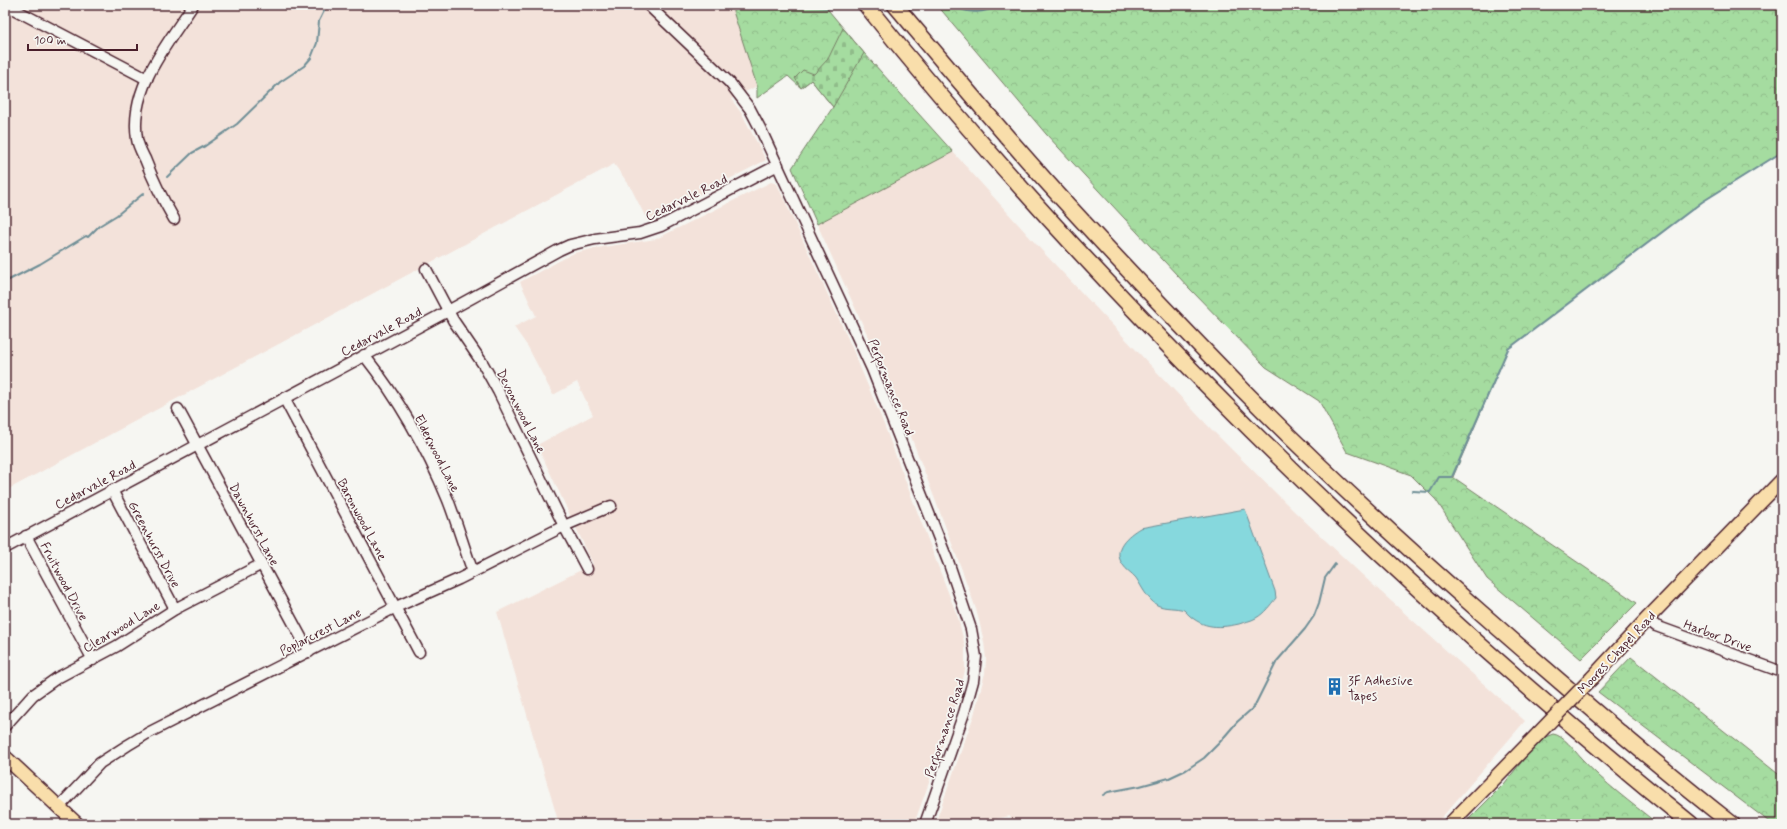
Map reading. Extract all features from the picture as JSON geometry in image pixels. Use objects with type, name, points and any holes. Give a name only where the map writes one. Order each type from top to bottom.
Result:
[{"type":"highway","points":[[866,5],[1024,191],[1126,302],[1205,384],[1324,502],[1454,622],[1608,756],[1691,824]]},
{"type":"highway","points":[[896,5],[1044,178],[1117,259],[1244,392],[1386,529],[1630,743],[1732,824]]},
{"type":"main road","name":"Moores Chapel Road","points":[[1450,824],[1782,480]]},
{"type":"main road","points":[[5,757],[77,824]]},
{"type":"street","points":[[6,5],[147,79]]},
{"type":"street","points":[[174,220],[156,188],[137,140],[136,118],[140,94],[153,67],[193,5]]},
{"type":"street","name":"Performance Road","points":[[648,5],[730,83],[750,109],[778,165],[872,369],[949,564],[971,629],[976,663],[970,695],[925,824]]},
{"type":"street","name":"Cedarvale Road","points":[[5,548],[559,250],[570,245],[595,239],[640,233],[661,226],[778,165]]},
{"type":"street","name":"Devonwood Lane","points":[[426,269],[448,311],[483,364],[498,391],[564,526],[587,569]]},
{"type":"street","name":"Elderwood Lane","points":[[364,355],[402,410],[434,468],[450,506],[473,572]]},
{"type":"street","name":"Baronwood Lane","points":[[284,398],[419,652]]},
{"type":"street","name":"Dawnhurst Lane","points":[[178,409],[309,652]]},
{"type":"street","name":"Greenhurst Drive","points":[[112,490],[175,609]]},
{"type":"street","name":"Poplarcrest Lane","points":[[59,807],[100,763],[128,744],[396,607],[473,572],[564,526],[611,506]]},
{"type":"street","name":"Fruitwood Drive","points":[[26,536],[93,660]]},
{"type":"street","name":"Clearwood Lane","points":[[5,726],[33,695],[44,687],[117,646],[175,609],[262,564]]},
{"type":"street","name":"Harbor Drive","points":[[1647,620],[1656,626],[1782,672]]},
{"type":"shaded area","points":[[5,5],[731,5],[757,86],[731,99],[742,114],[766,160],[658,216],[647,220],[630,186],[614,164],[5,491]]},
{"type":"shaded area","points":[[953,152],[1044,253],[1212,430],[1295,512],[1372,584],[1525,721],[1436,824],[1012,824],[1010,816],[974,824],[935,824],[974,715],[985,673],[986,659],[984,642],[977,612],[962,570],[897,400],[817,224]]},
{"type":"shaded area","points":[[771,182],[777,184],[850,343],[881,417],[958,618],[965,646],[965,670],[943,744],[914,824],[559,824],[497,612],[593,564],[537,445],[593,415],[577,382],[553,395],[528,347],[514,327],[536,316],[520,282],[574,253],[656,239]]},
{"type":"green space","points":[[731,5],[824,5],[864,53],[953,152],[817,224],[792,168],[833,107],[811,80],[801,88],[788,76],[757,98],[757,86]]},
{"type":"green space","points":[[937,5],[1782,5],[1782,152],[1702,202],[1508,349],[1453,477],[1637,603],[1581,659],[1487,579],[1436,500],[1411,475],[1347,452],[1319,401],[1266,367],[1190,289],[1046,134]]},
{"type":"green space","points":[[843,28],[864,53],[833,107],[811,80],[801,88],[795,78],[803,70],[814,74],[828,59]]},
{"type":"green space","points":[[1631,657],[1782,777],[1782,824],[1772,824],[1598,692]]},
{"type":"green space","points":[[1553,734],[1561,737],[1599,776],[1658,824],[1464,824],[1504,784],[1538,741]]},
{"type":"water","points":[[1245,509],[1275,591],[1276,598],[1262,614],[1252,620],[1231,626],[1209,626],[1202,624],[1184,610],[1157,605],[1148,596],[1136,578],[1124,567],[1120,559],[1119,553],[1122,543],[1140,528]]},
{"type":"waterway","points":[[167,177],[192,153],[237,124],[280,82],[304,66],[311,58],[317,43],[319,21],[327,5]]},
{"type":"waterway","points":[[792,5],[832,8]]},
{"type":"waterway","points":[[953,5],[965,11],[971,12],[989,10],[1002,5]]},
{"type":"waterway","points":[[1413,491],[1430,492],[1439,477],[1452,477],[1508,349],[1702,202],[1782,152]]},
{"type":"waterway","points":[[5,282],[40,264],[86,236],[88,237],[99,226],[117,215],[144,193]]},
{"type":"waterway","points":[[1103,795],[1108,792],[1140,786],[1169,778],[1186,770],[1204,758],[1237,722],[1254,707],[1277,661],[1305,629],[1314,616],[1325,578],[1335,564]]},
{"type":"place","name":"3F Adhesive Tapes","points":[[1335,687]]}]
